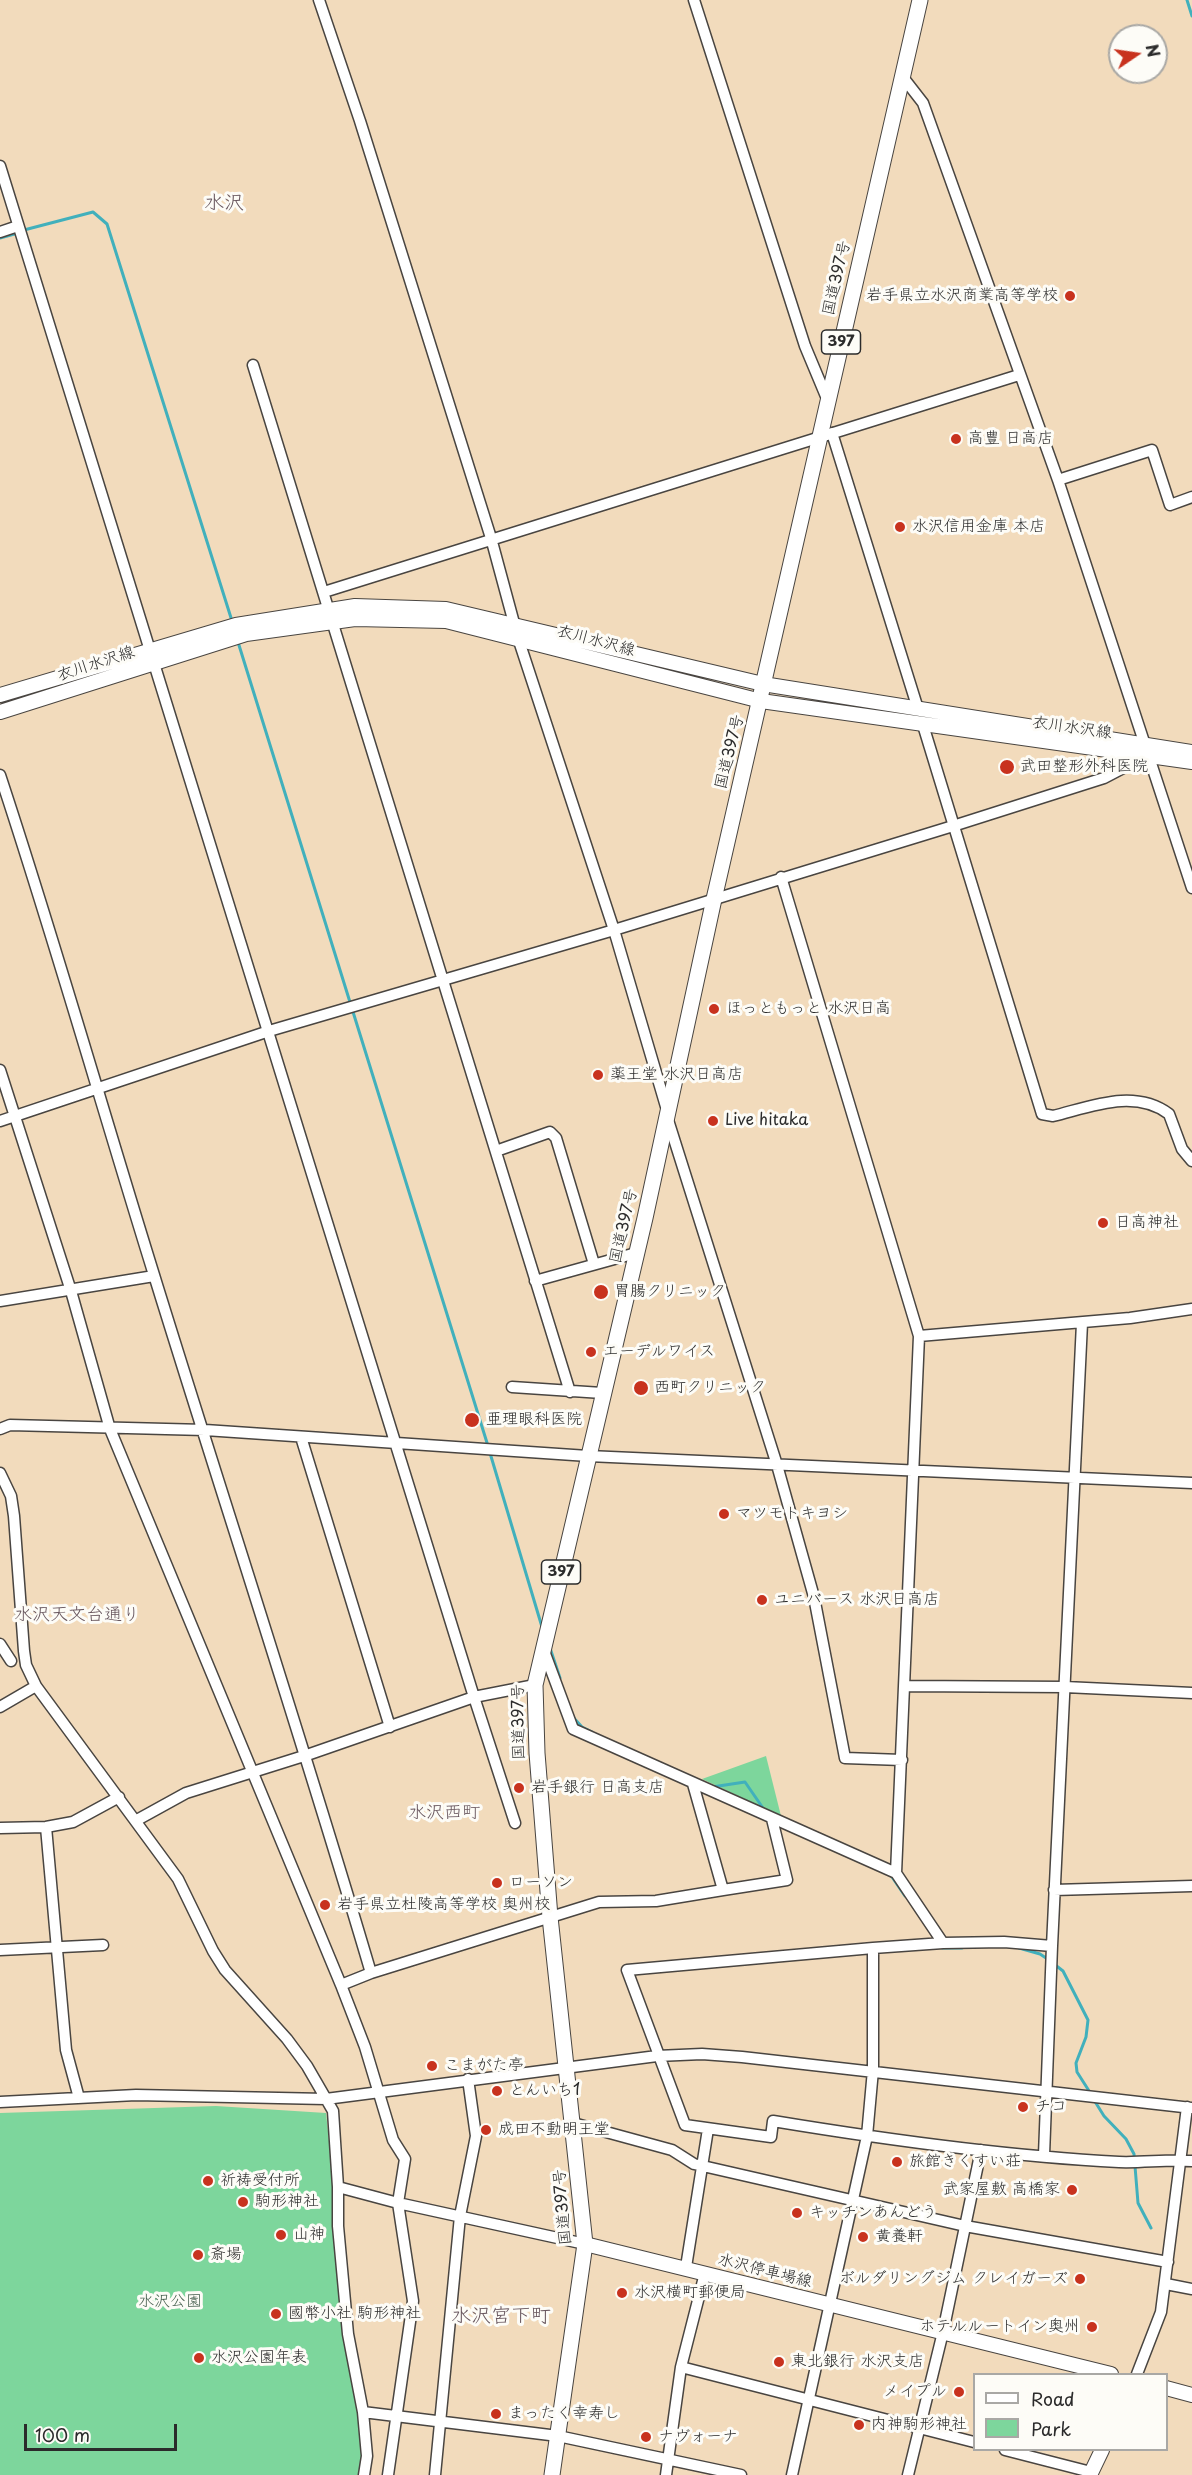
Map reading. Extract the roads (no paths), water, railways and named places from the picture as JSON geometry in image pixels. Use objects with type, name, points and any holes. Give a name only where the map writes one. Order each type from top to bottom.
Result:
[{"type":"highway","name":"国道397号","points":[[552,2475],[585,2244],[550,1917],[537,1753],[535,1685],[636,1253],[763,684],[825,436],[828,400],[920,0]]},
{"type":"main road","name":"衣川水沢線","points":[[331,616],[355,606],[446,609],[514,623],[763,684],[1146,749],[1192,762]]},
{"type":"main road","name":"衣川水沢線","points":[[0,712],[236,625],[331,616],[355,619],[446,621],[761,701],[923,725],[1192,752]]},
{"type":"main road","name":"衣川水沢線","points":[[0,695],[153,656]]},
{"type":"main road","name":"水沢停車場線","points":[[585,2244],[686,2267],[1107,2373]]},
{"type":"main road","points":[[1168,2388],[1192,2395]]},
{"type":"main road","points":[[1091,2474],[1102,2451]]},
{"type":"street","points":[[319,0],[360,122],[491,538],[518,638],[614,930],[667,1114],[777,1464],[814,1597],[845,1758],[902,1760]]},
{"type":"street","points":[[694,0],[805,346],[828,400]]},
{"type":"street","points":[[902,76],[923,103],[1058,480],[1192,888]]},
{"type":"street","points":[[0,166],[515,1823]]},
{"type":"street","points":[[0,232],[18,226]]},
{"type":"street","points":[[254,365],[445,978],[570,1392]]},
{"type":"street","points":[[324,592],[657,486],[1019,375]]},
{"type":"street","points":[[825,436],[918,709]]},
{"type":"street","points":[[1058,480],[1152,450],[1170,505],[1192,497]]},
{"type":"street","points":[[923,725],[1042,1114],[1053,1116],[1125,1100],[1146,1102],[1168,1114],[1182,1149],[1192,1161]]},
{"type":"street","points":[[0,1121],[269,1031],[614,930],[1104,778],[1146,749]]},
{"type":"street","points":[[0,775],[45,910],[154,1276],[307,1755],[371,1973]]},
{"type":"street","points":[[781,877],[920,1336],[896,1873]]},
{"type":"street","points":[[0,1070],[71,1291],[110,1429],[340,1985],[379,2092],[393,2139],[405,2159],[399,2203],[413,2301],[388,2475]]},
{"type":"street","points":[[496,1150],[550,1132],[556,1138],[594,1264]]},
{"type":"street","points":[[535,1281],[636,1253]]},
{"type":"street","points":[[0,1301],[154,1276]]},
{"type":"street","points":[[920,1336],[1082,1323],[1192,1309]]},
{"type":"street","points":[[1044,2155],[1054,1890],[1082,1323]]},
{"type":"street","points":[[512,1387],[602,1393]]},
{"type":"street","points":[[0,1429],[10,1425],[205,1430],[588,1456],[1192,1483]]},
{"type":"street","points":[[301,1437],[390,1727]]},
{"type":"street","points":[[0,1473],[11,1496],[22,1601],[24,1652],[26,1665],[36,1686],[137,1820],[178,1879],[213,1951],[225,1970],[287,2039],[333,2111],[338,2226],[348,2334],[363,2412],[367,2456],[364,2475]]},
{"type":"street","points":[[0,1644],[11,1660]]},
{"type":"street","points":[[543,1650],[573,1729],[896,1873],[943,1943]]},
{"type":"street","points":[[137,1820],[186,1793],[307,1755],[474,1697],[535,1685]]},
{"type":"street","points":[[0,1707],[36,1686]]},
{"type":"street","points":[[904,1686],[1065,1687],[1192,1693]]},
{"type":"street","points":[[693,1784],[723,1890]]},
{"type":"street","points":[[0,1828],[46,1827],[73,1822],[119,1797]]},
{"type":"street","points":[[340,1985],[371,1973],[599,1902],[656,1901],[787,1880],[772,1819]]},
{"type":"street","points":[[46,1827],[66,2050],[79,2098]]},
{"type":"street","points":[[1054,1890],[1192,1886]]},
{"type":"street","points":[[1052,1946],[1004,1942],[943,1943],[627,1970],[657,2056],[685,2125],[771,2137],[773,2121],[867,2136],[981,2150],[1122,2162],[1186,2160]]},
{"type":"street","points":[[0,1950],[103,1945]]},
{"type":"street","points":[[792,2475],[867,2136],[873,2070],[873,1948]]},
{"type":"street","points":[[0,2102],[148,2095],[326,2099],[657,2056],[702,2054],[873,2070],[1191,2105],[1186,2160],[1166,2284],[1154,2336],[1137,2373]]},
{"type":"street","points":[[435,2475],[460,2216],[476,2136],[468,2079]]},
{"type":"street","points":[[573,2123],[672,2150],[694,2164],[965,2226],[1168,2262]]},
{"type":"street","points":[[686,2267],[708,2129]]},
{"type":"street","points":[[908,2475],[942,2332],[981,2150]]},
{"type":"street","points":[[338,2187],[399,2203],[585,2244]]},
{"type":"street","points":[[666,2475],[681,2367],[705,2273]]},
{"type":"street","points":[[1166,2284],[1192,2289]]},
{"type":"street","points":[[681,2367],[810,2398],[973,2441]]},
{"type":"street","points":[[363,2412],[558,2436],[737,2475]]},
{"type":"street","points":[[1009,2451],[1091,2474]]},
{"type":"waterway","points":[[1187,0],[1192,16]]},
{"type":"waterway","points":[[24,230],[93,212],[107,224],[232,621]]},
{"type":"waterway","points":[[0,238],[18,233]]},
{"type":"waterway","points":[[238,642],[488,1446]]},
{"type":"waterway","points":[[490,1453],[542,1627]]},
{"type":"waterway","points":[[550,1648],[560,1678]]},
{"type":"waterway","points":[[572,1716],[582,1727],[592,1732]]},
{"type":"waterway","points":[[712,1787],[745,1782],[765,1811]]},
{"type":"waterway","points":[[858,1851],[884,1863]]},
{"type":"waterway","points":[[890,1874],[905,1896]]},
{"type":"waterway","points":[[940,1945],[942,1948],[962,1948]]},
{"type":"waterway","points":[[1019,1948],[1040,1954],[1049,1960]]},
{"type":"waterway","points":[[1054,1964],[1063,1971],[1088,2020],[1086,2037],[1076,2063],[1077,2072],[1091,2094]]},
{"type":"waterway","points":[[1094,2100],[1104,2116],[1126,2139],[1134,2154],[1138,2203],[1151,2228]]},
{"type":"place","name":"岩手県立水沢商業高等学校","points":[[1070,296]]},
{"type":"place","name":"高豊 日高店","points":[[956,439]]},
{"type":"place","name":"水沢信用金庫 本店","points":[[900,527]]},
{"type":"place","name":"武田整形外科医院","points":[[1007,767]]},
{"type":"place","name":"ほっともっと 水沢日高","points":[[714,1009]]},
{"type":"place","name":"薬王堂 水沢日高店","points":[[598,1075]]},
{"type":"place","name":"Live hitaka","points":[[713,1121]]},
{"type":"place","name":"日高神社","points":[[1103,1223]]},
{"type":"place","name":"胃腸クリニック","points":[[601,1292]]},
{"type":"place","name":"エーデルワイス","points":[[591,1352]]},
{"type":"place","name":"西町クリニック","points":[[641,1388]]},
{"type":"place","name":"亜理眼科医院","points":[[472,1420]]},
{"type":"place","name":"マツモトキヨシ","points":[[724,1514]]},
{"type":"place","name":"ユニバース 水沢日高店","points":[[762,1600]]},
{"type":"place","name":"岩手銀行 日高支店","points":[[519,1788]]},
{"type":"place","name":"ローソン","points":[[497,1883]]},
{"type":"place","name":"岩手県立杜陵高等学校 奥州校","points":[[325,1905]]},
{"type":"place","name":"こまがた亭","points":[[432,2066]]},
{"type":"place","name":"とんいち1","points":[[497,2091]]},
{"type":"place","name":"チコ","points":[[1023,2107]]},
{"type":"place","name":"成田不動明王堂","points":[[486,2130]]},
{"type":"place","name":"旅館きくすい荘","points":[[897,2162]]},
{"type":"place","name":"祈祷受付所","points":[[208,2181]]},
{"type":"place","name":"武家屋敷 高橋家","points":[[1072,2190]]},
{"type":"place","name":"駒形神社","points":[[243,2202]]},
{"type":"place","name":"キッチンあんどう","points":[[797,2213]]},
{"type":"place","name":"山神","points":[[281,2235]]},
{"type":"place","name":"黄養軒","points":[[863,2237]]},
{"type":"place","name":"斎場","points":[[198,2255]]},
{"type":"place","name":"ボルダリングジム クレイガーズ","points":[[1080,2279]]},
{"type":"place","name":"水沢横町郵便局","points":[[622,2293]]},
{"type":"place","name":"國幣小社 駒形神社","points":[[276,2314]]},
{"type":"place","name":"ホテルルートイン奥州","points":[[1092,2327]]},
{"type":"place","name":"水沢公園年表","points":[[199,2358]]},
{"type":"place","name":"東北銀行 水沢支店","points":[[779,2362]]},
{"type":"place","name":"メイプル","points":[[959,2392]]},
{"type":"place","name":"まったく幸寿し","points":[[496,2414]]},
{"type":"place","name":"内神駒形神社","points":[[859,2425]]},
{"type":"place","name":"ナヴォーナ","points":[[646,2437]]},
{"type":"district","name":"水沢","points":[[224,203]]},
{"type":"district","name":"水沢天文台通り","points":[[77,1615]]},
{"type":"district","name":"水沢西町","points":[[444,1813]]},
{"type":"district","name":"水沢宮下町","points":[[501,2316]]},
{"type":"park label","name":"水沢公園","points":[[170,2302]]}]
